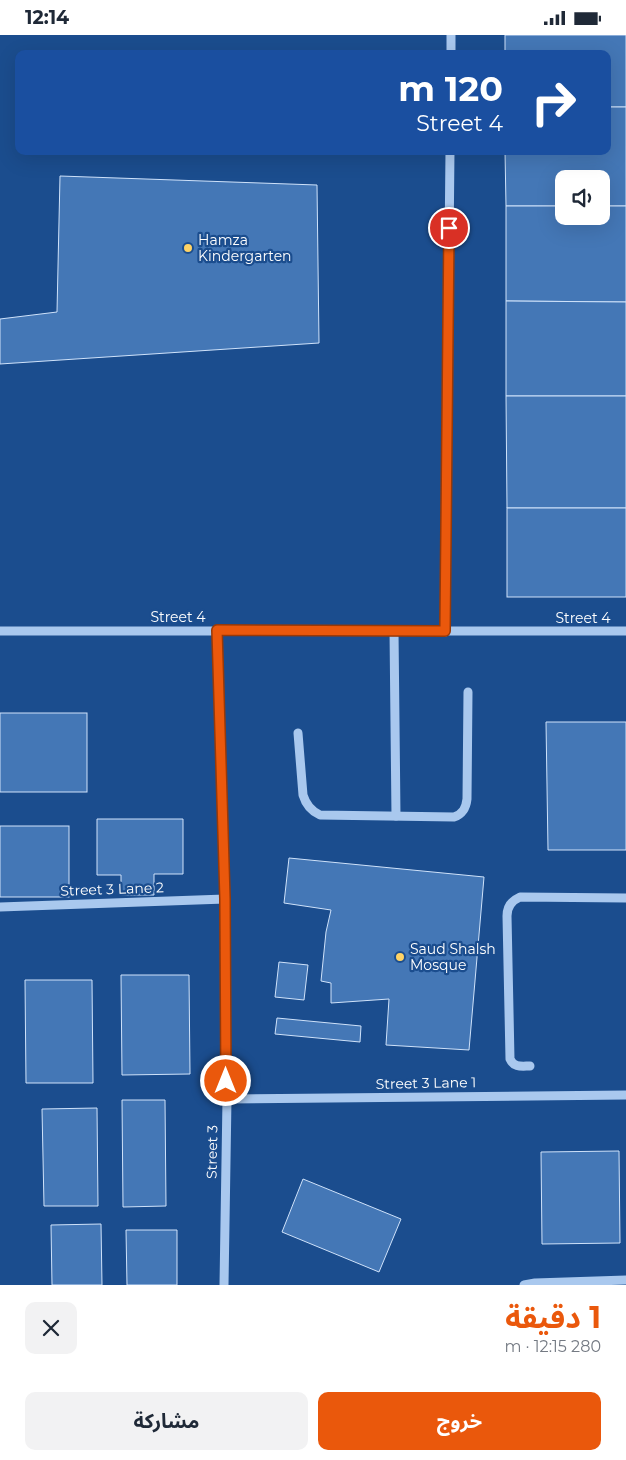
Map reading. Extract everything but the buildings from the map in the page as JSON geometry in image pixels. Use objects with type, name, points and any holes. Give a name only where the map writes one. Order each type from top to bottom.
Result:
[{"type":"street","points":[[451,35],[451,50]]},
{"type":"street","points":[[445,631],[450,155]]},
{"type":"street","name":"Street 3","points":[[217,630],[225,899],[227,1099],[224,1285]]},
{"type":"street","name":"Street 4","points":[[0,631],[626,631]]},
{"type":"street","points":[[394,631],[396,816]]},
{"type":"street","points":[[298,733],[303,795],[305,802],[314,813],[320,815],[454,817],[463,811],[468,799],[468,693]]},
{"type":"street","points":[[530,1066],[515,1065],[510,1059],[507,910],[510,904],[520,897],[626,898]]},
{"type":"street","name":"Street 3 Lane 2","points":[[0,907],[225,899]]},
{"type":"street","name":"Street 3 Lane 1","points":[[227,1099],[626,1095]]},
{"type":"street","points":[[524,1285],[626,1280]]},
{"type":"place","name":"Hamza Kindergarten","points":[[188,248]]},
{"type":"place","name":"Saud Shalsh Mosque","points":[[400,957]]},
{"type":"route","points":[[226,1081],[225,899],[217,630],[445,631],[449,228]]}]
